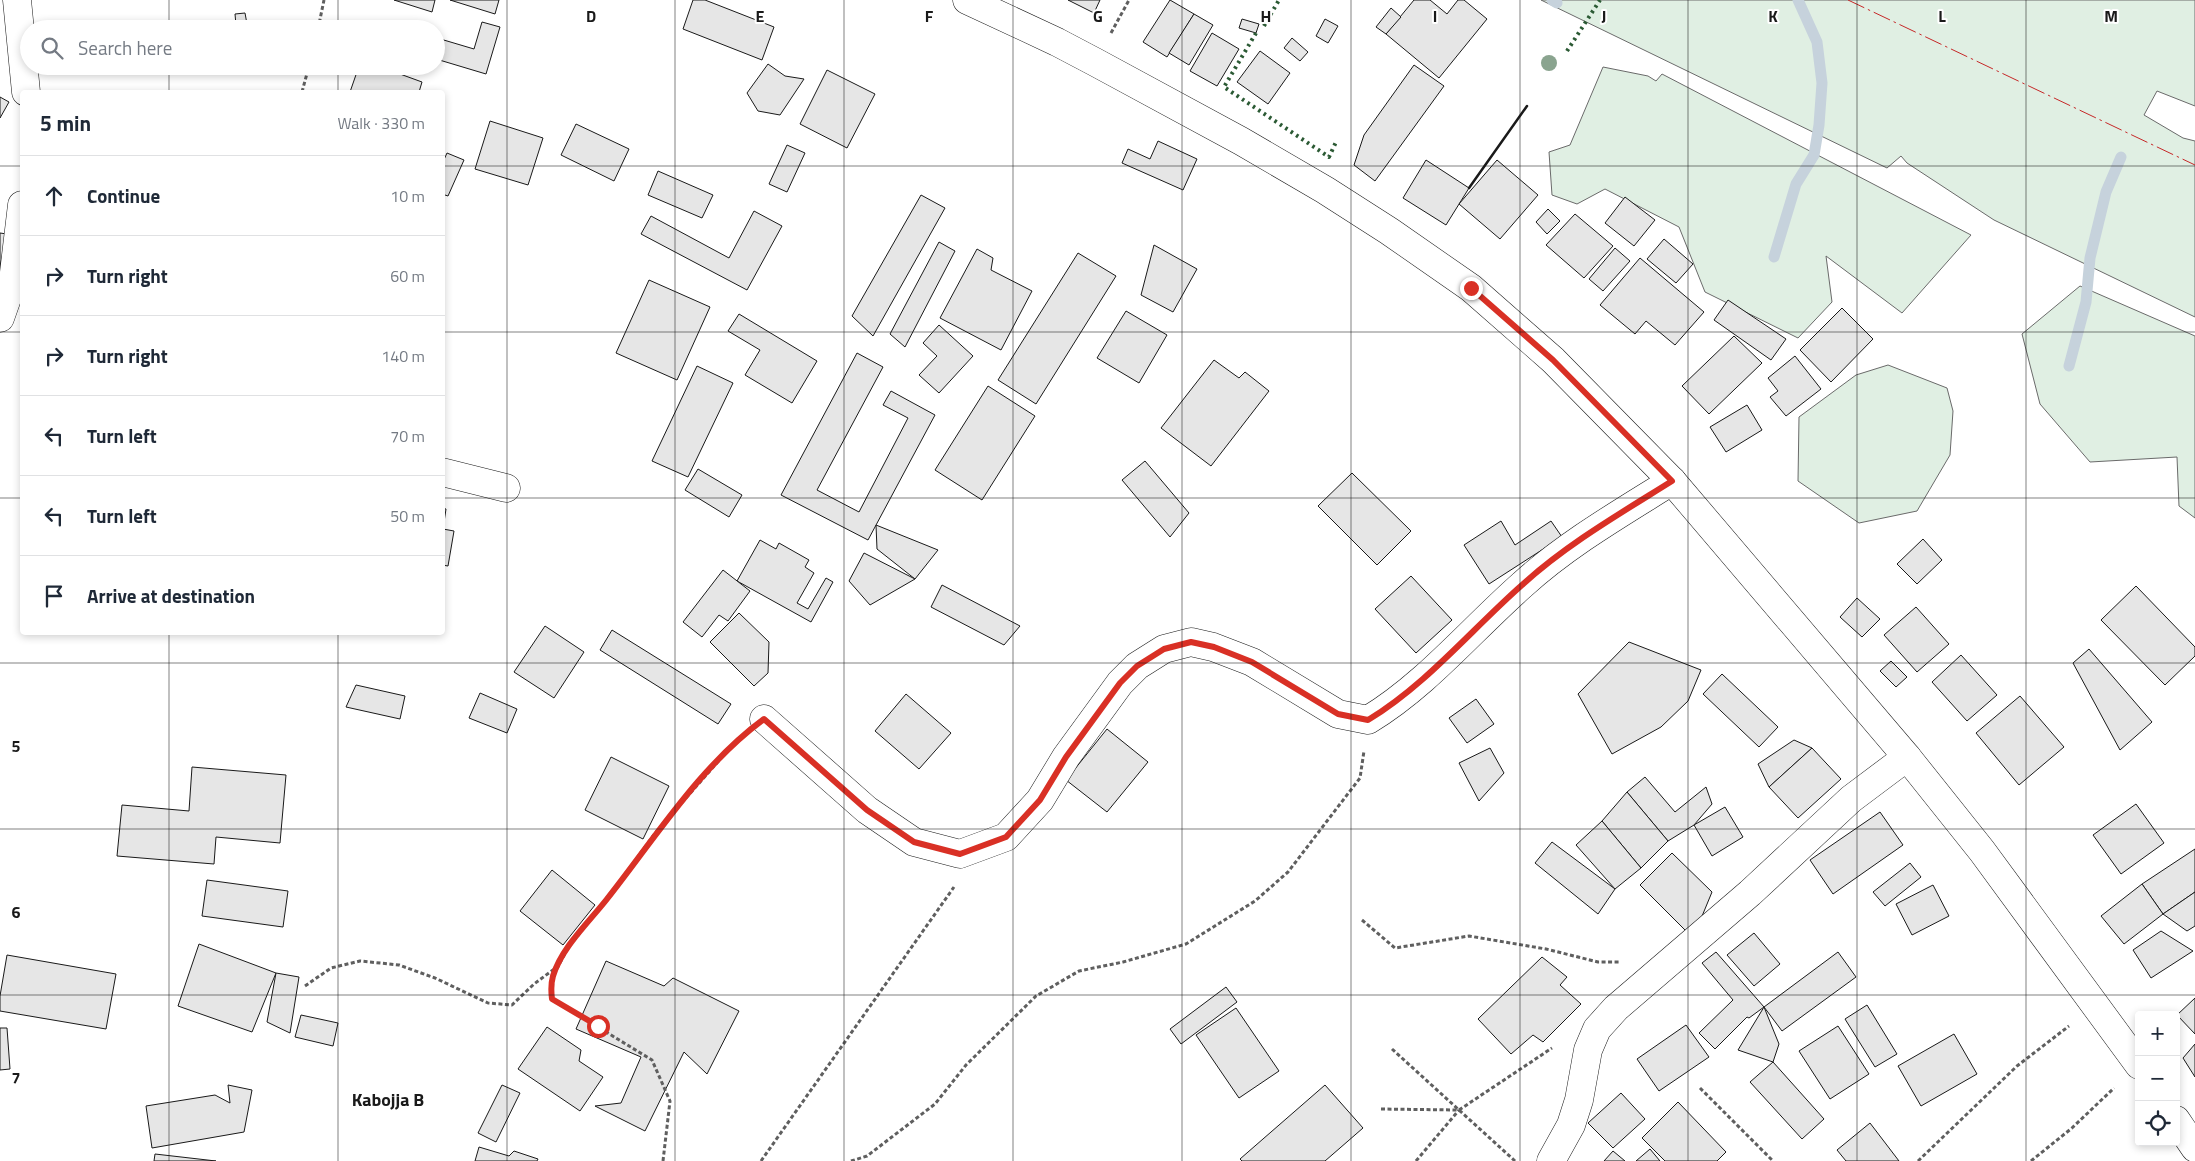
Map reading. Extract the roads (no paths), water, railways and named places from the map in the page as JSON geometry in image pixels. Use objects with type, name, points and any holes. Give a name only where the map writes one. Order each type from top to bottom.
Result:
[{"type":"street","points":[[17,0],[20,31]]},
{"type":"street","points":[[967,0],[1057,42],[1241,141],[1325,190],[1389,231],[1471,288],[1553,360],[1672,481],[1907,757],[1982,851],[2135,1059]]},
{"type":"street","points":[[24,75],[26,90]]},
{"type":"street","points":[[0,318],[14,281],[20,224]]},
{"type":"street","points":[[445,473],[506,488]]},
{"type":"street","points":[[764,719],[867,810],[914,842],[960,854],[1006,837],[1040,800],[1066,757],[1120,683],[1137,666],[1164,649],[1191,642],[1214,647],[1252,662],[1338,714],[1368,720],[1408,693],[1524,583],[1586,536],[1672,481]]},
{"type":"street","points":[[1551,1161],[1572,1125],[1580,1100],[1588,1050],[1597,1029],[1616,1008],[1750,893],[1851,799],[1907,757]]},
{"type":"street","points":[[2180,1126],[2195,1148]]},
{"type":"waterway","points":[[1552,0],[1557,3]]},
{"type":"waterway","points":[[1774,257],[1796,184],[1814,155],[1819,125],[1822,83],[1817,42],[1798,0]]},
{"type":"waterway","points":[[2069,366],[2086,302],[2090,258],[2106,192],[2121,157]]},
{"type":"district","name":"Kabojja B","points":[[388,1099]]}]
